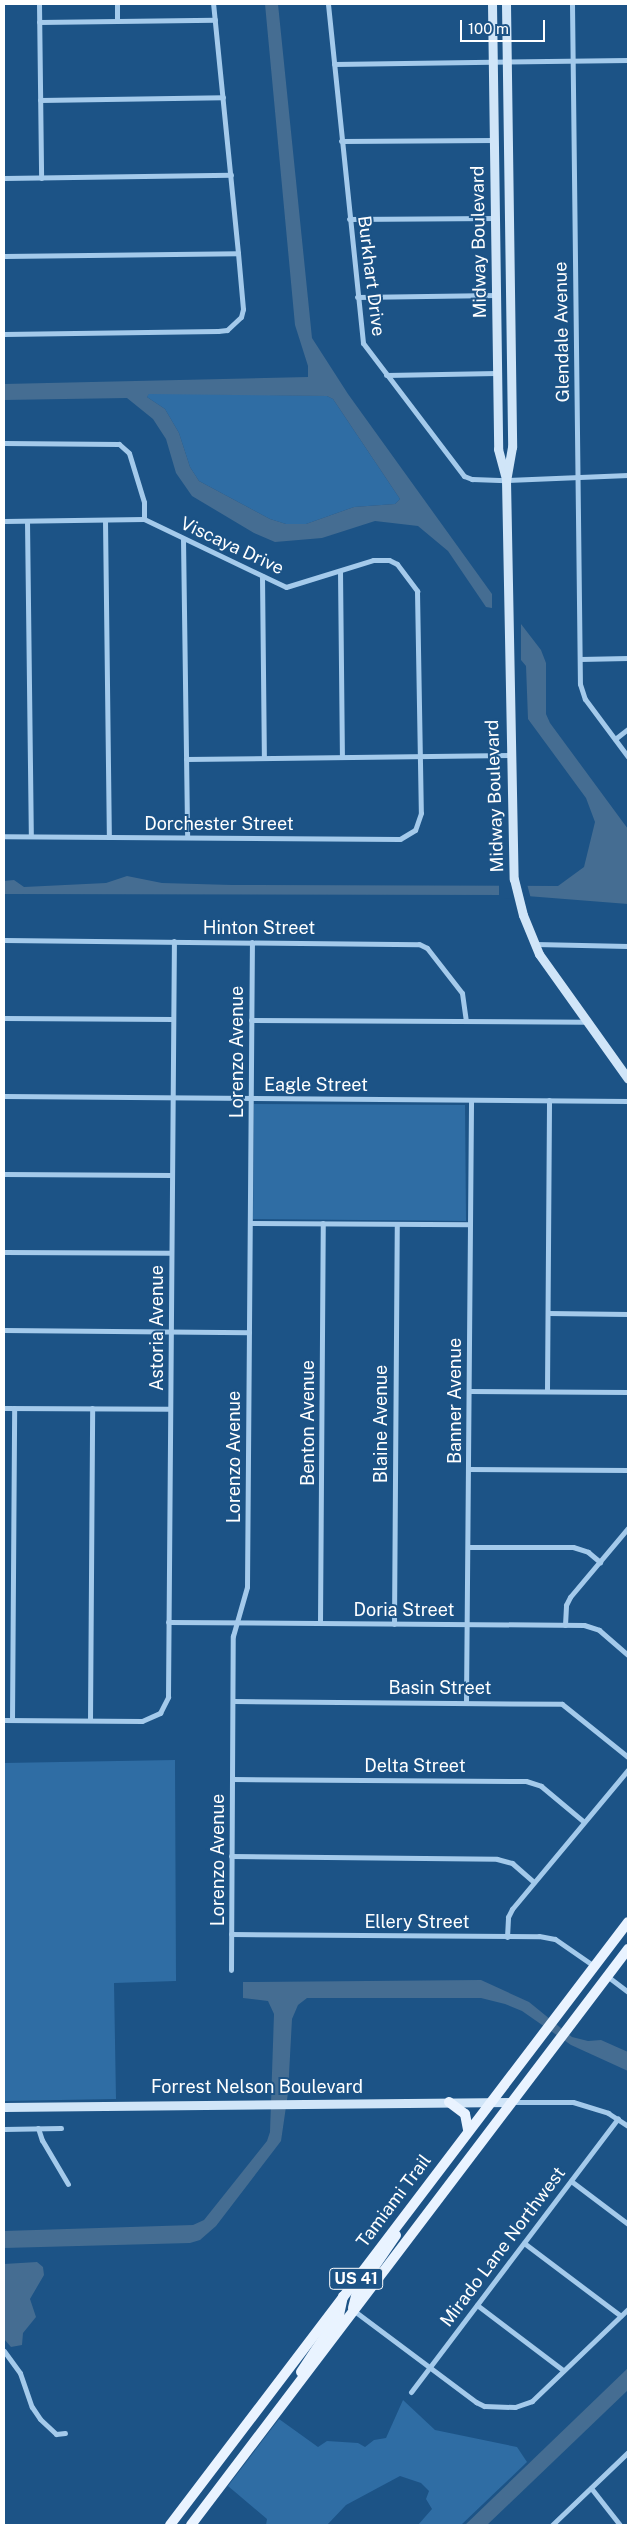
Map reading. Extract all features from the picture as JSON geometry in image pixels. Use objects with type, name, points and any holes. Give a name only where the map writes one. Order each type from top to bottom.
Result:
[{"type":"main road","name":"Tamiami Trail","points":[[170,2525],[489,2102],[628,1922]]},
{"type":"main road","points":[[607,1976],[605,1966],[615,1939]]},
{"type":"main road","name":"Tamiami Trail","points":[[191,2525],[510,2102],[628,1949]]},
{"type":"main road","points":[[591,1997],[596,1978],[594,1966]]},
{"type":"main road","points":[[449,2102],[465,2114],[468,2130]]},
{"type":"main road","points":[[353,2310],[357,2292],[384,2256],[414,2201]]},
{"type":"main road","points":[[289,2395],[308,2358],[339,2315],[343,2295]]},
{"type":"street","points":[[39,4],[41,178]]},
{"type":"street","points":[[117,4],[117,21]]},
{"type":"street","points":[[4,334],[218,331],[236,323],[243,309],[213,4]]},
{"type":"street","name":"Burkhart Drive","points":[[328,4],[357,297],[364,343],[386,375],[464,476],[472,479],[506,480],[578,479],[628,475]]},
{"type":"street","name":"Midway Boulevard","points":[[492,4],[498,449],[506,480]]},
{"type":"street","name":"Midway Boulevard","points":[[506,4],[512,447],[506,480],[510,755],[514,879],[519,902],[535,944],[551,974],[628,1079]]},
{"type":"street","name":"Glendale Avenue","points":[[572,4],[580,659],[582,693],[628,757]]},
{"type":"street","points":[[39,22],[215,20]]},
{"type":"street","points":[[334,64],[628,60]]},
{"type":"street","points":[[40,100],[223,98]]},
{"type":"street","points":[[342,142],[494,140]]},
{"type":"street","points":[[4,178],[231,175]]},
{"type":"street","points":[[349,219],[495,218]]},
{"type":"street","points":[[4,256],[238,253]]},
{"type":"street","points":[[357,297],[496,295]]},
{"type":"street","points":[[386,375],[497,373]]},
{"type":"street","points":[[4,443],[108,442],[119,444],[129,452],[144,502],[144,520]]},
{"type":"street","points":[[105,520],[109,837]]},
{"type":"street","name":"Viscaya Drive","points":[[4,521],[144,520],[278,584],[295,586],[373,560],[389,560],[397,564],[417,591],[420,815]]},
{"type":"street","points":[[27,521],[31,836]]},
{"type":"street","points":[[184,539],[187,837]]},
{"type":"street","points":[[340,572],[342,758]]},
{"type":"street","points":[[262,576],[264,758]]},
{"type":"street","points":[[580,659],[628,658]]},
{"type":"street","points":[[615,739],[628,729]]},
{"type":"street","points":[[186,759],[510,755]]},
{"type":"street","name":"Dorchester Street","points":[[4,836],[400,839],[415,830],[420,815]]},
{"type":"street","name":"Hinton Street","points":[[4,940],[419,944],[427,948],[462,993],[466,1022]]},
{"type":"street","name":"Astoria Avenue","points":[[90,1720],[142,1721],[160,1713],[168,1697],[174,941]]},
{"type":"street","name":"Lorenzo Avenue","points":[[230,1970],[233,1636],[247,1587],[252,942]]},
{"type":"street","points":[[535,944],[628,946]]},
{"type":"street","points":[[4,1018],[173,1019]]},
{"type":"street","points":[[251,1020],[587,1022]]},
{"type":"street","name":"Eagle Street","points":[[4,1096],[628,1101]]},
{"type":"street","name":"Banner Avenue","points":[[466,1702],[471,1100]]},
{"type":"street","points":[[547,1391],[549,1100]]},
{"type":"street","points":[[4,1174],[172,1175]]},
{"type":"street","points":[[250,1222],[470,1224]]},
{"type":"street","name":"Benton Avenue","points":[[320,1623],[323,1223]]},
{"type":"street","name":"Blaine Avenue","points":[[394,1624],[397,1224]]},
{"type":"street","points":[[4,1252],[171,1253]]},
{"type":"street","points":[[548,1313],[628,1314]]},
{"type":"street","points":[[4,1330],[249,1332]]},
{"type":"street","points":[[469,1390],[628,1392]]},
{"type":"street","points":[[4,1408],[170,1409]]},
{"type":"street","points":[[12,1720],[14,1408]]},
{"type":"street","points":[[4,1720],[90,1720],[92,1408]]},
{"type":"street","points":[[468,1469],[628,1470]]},
{"type":"street","points":[[565,1625],[566,1605],[570,1597],[628,1528]]},
{"type":"street","points":[[468,1546],[573,1547],[588,1552],[600,1562]]},
{"type":"street","name":"Doria Street","points":[[168,1622],[591,1626],[627,1652]]},
{"type":"street","name":"Basin Street","points":[[233,1701],[562,1704],[628,1757]]},
{"type":"street","points":[[507,1937],[512,1908],[628,1770]]},
{"type":"street","name":"Delta Street","points":[[232,1778],[526,1781],[541,1786],[584,1822]]},
{"type":"street","points":[[231,1856],[497,1859],[512,1863],[534,1882]]},
{"type":"street","name":"Ellery Street","points":[[231,1934],[555,1939],[594,1966]]},
{"type":"street","points":[[607,1976],[628,1992]]},
{"type":"street","points":[[510,2102],[573,2102],[618,2118],[628,2126]]},
{"type":"street","name":"Forrest Nelson Boulevard","points":[[4,2107],[510,2102]]},
{"type":"street","name":"Mirado Lane Northwest","points":[[411,2392],[618,2118]]},
{"type":"street","points":[[38,2128],[42,2140],[68,2184]]},
{"type":"street","points":[[4,2129],[60,2128]]},
{"type":"street","points":[[571,2181],[628,2224]]},
{"type":"street","points":[[524,2243],[621,2316]]},
{"type":"street","points":[[477,2305],[564,2370]]},
{"type":"street","points":[[353,2310],[484,2406],[515,2407],[532,2401],[628,2309]]},
{"type":"street","points":[[4,2351],[20,2372],[37,2415],[56,2434],[65,2433]]},
{"type":"street","points":[[552,2525],[628,2452]]},
{"type":"street","points":[[591,2488],[620,2525]]},
{"type":"shaded area","points":[[265,4],[278,4],[312,338],[348,394],[492,594],[492,608],[486,607],[448,551],[418,526],[375,521],[322,538],[275,542],[254,533],[192,496],[176,473],[166,439],[153,419],[127,398],[4,400],[4,384],[308,377],[308,366],[295,325]],"holes":[[[149,394],[327,396],[333,399],[400,499],[395,504],[354,507],[306,524],[286,524],[270,519],[199,481],[190,467],[179,433],[165,409],[147,397]]]},
{"type":"shaded area","points":[[149,393],[327,396],[333,399],[400,499],[395,504],[354,507],[306,524],[286,524],[270,519],[199,481],[190,467],[179,433],[165,409],[147,397]]},
{"type":"shaded area","points":[[521,624],[541,650],[546,663],[546,714],[550,723],[628,829],[628,904],[514,895],[4,894],[4,881],[14,880],[24,887],[106,883],[127,876],[162,883],[232,885],[558,886],[584,867],[595,822],[586,798],[528,719],[526,666],[521,660]]},
{"type":"shaded area","points":[[254,1104],[465,1105],[466,1221],[253,1219]]},
{"type":"shaded area","points":[[175,1760],[176,1981],[114,1983],[116,2099],[4,2101],[4,1763]]},
{"type":"shaded area","points":[[481,1980],[529,2002],[572,2037],[588,2041],[601,2040],[628,2052],[628,2071],[571,2045],[522,2011],[505,2004],[481,1998],[307,1998],[298,2005],[292,2019],[288,2093],[281,2141],[216,2226],[200,2240],[190,2243],[4,2248],[4,2231],[193,2225],[204,2220],[267,2141],[270,2132],[274,2014],[268,2001],[243,1998],[243,1982]]},
{"type":"shaded area","points":[[37,2262],[43,2267],[44,2275],[30,2299],[36,2317],[23,2333],[22,2345],[11,2347],[4,2339],[4,2264]]},
{"type":"shaded area","points":[[628,2368],[628,2390],[487,2525],[465,2525]]},
{"type":"shaded area","points":[[403,2400],[435,2430],[517,2447],[527,2462],[461,2525],[418,2525],[432,2509],[426,2499],[429,2491],[421,2483],[400,2476],[346,2505],[327,2525],[266,2525],[267,2519],[228,2486],[279,2419],[318,2447],[327,2441],[358,2443],[365,2447],[374,2440],[386,2438]]},
{"type":"pier","points":[[499,884],[527,884],[531,899],[499,898]]}]
